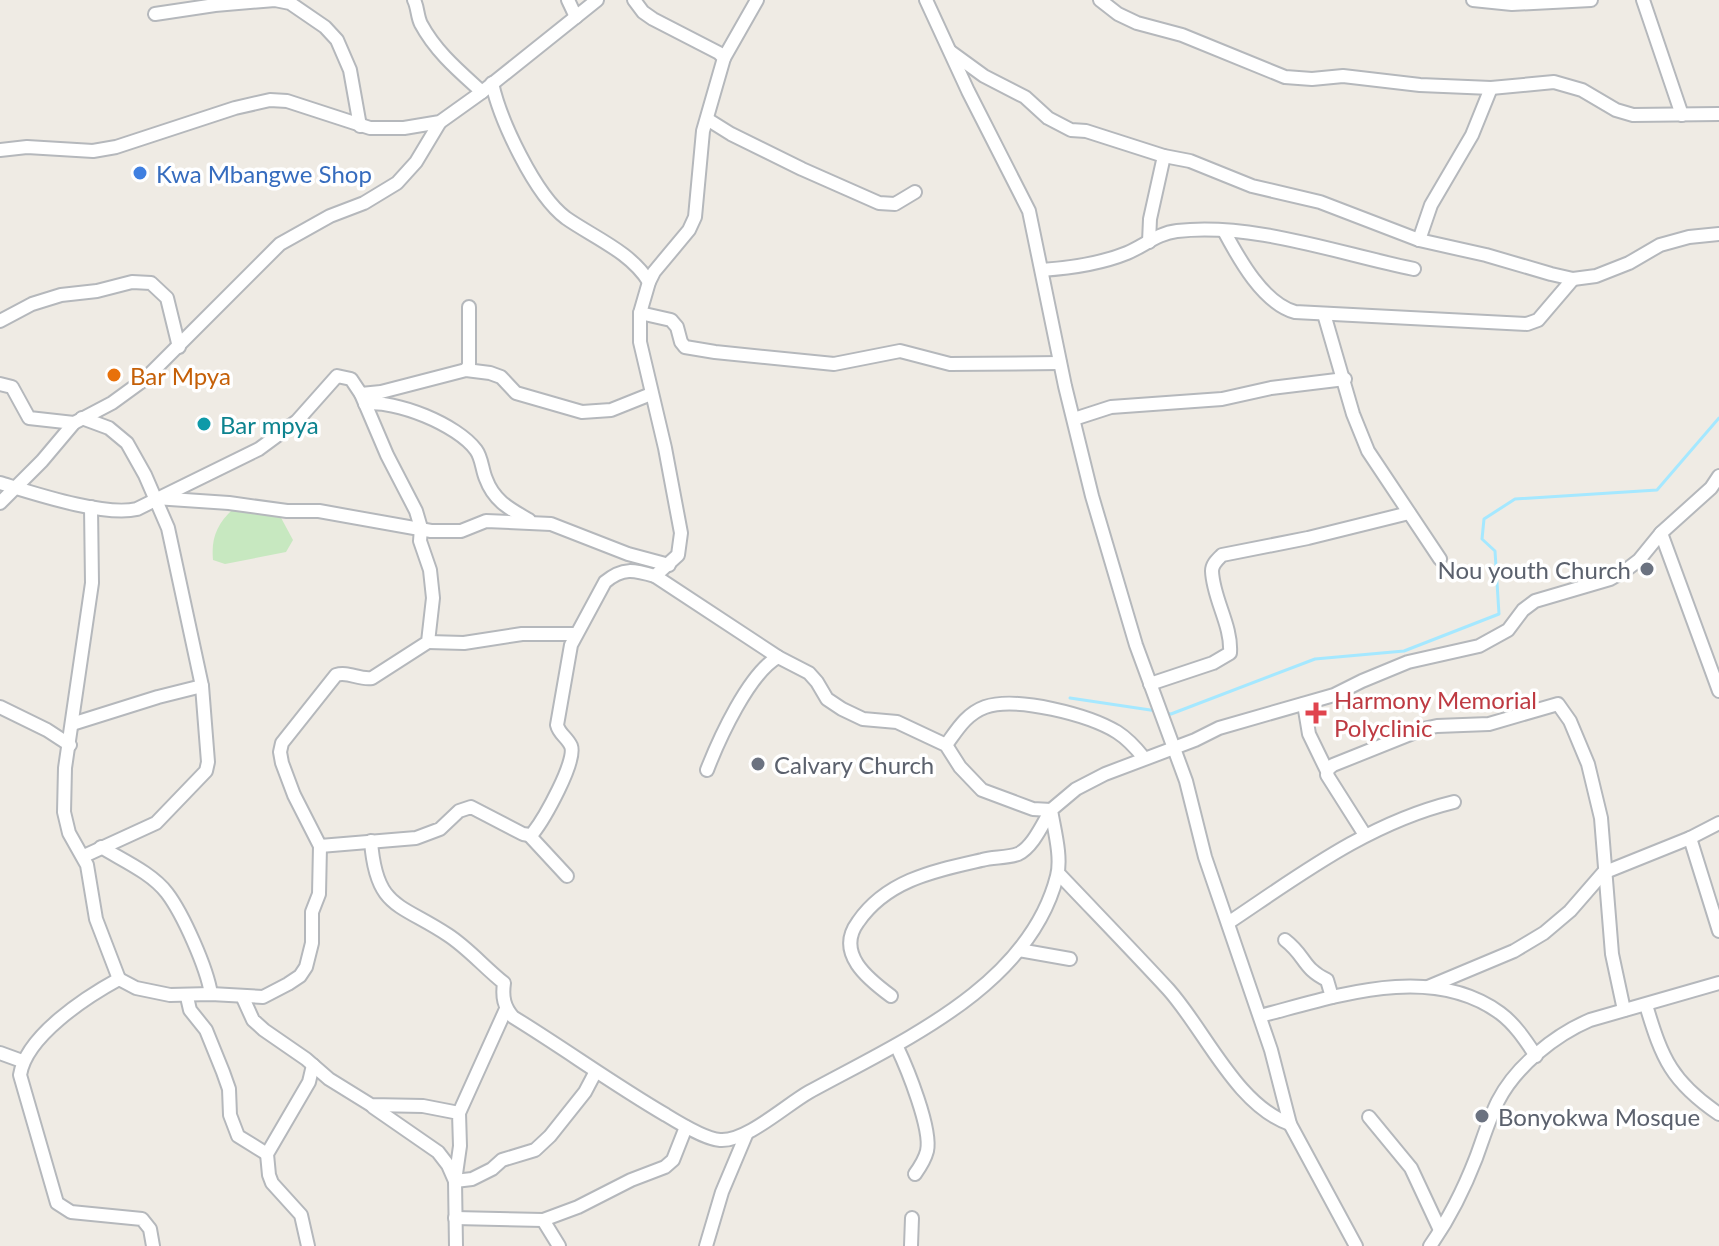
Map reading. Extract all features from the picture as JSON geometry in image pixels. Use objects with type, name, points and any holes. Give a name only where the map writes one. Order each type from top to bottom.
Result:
[{"type":"street","points":[[155,14],[275,0],[290,3],[325,27],[337,40],[350,70],[351,91],[360,126]]},
{"type":"street","points":[[568,0],[576,17]]},
{"type":"street","points":[[0,503],[78,420],[126,394],[179,347],[280,244],[330,216],[364,203],[397,183],[416,162],[440,122],[597,0]]},
{"type":"street","points":[[634,0],[653,19],[724,58]]},
{"type":"street","points":[[655,576],[678,555],[681,533],[660,423],[640,342],[640,313],[649,282],[689,230],[695,217],[702,142],[724,58],[757,0]]},
{"type":"street","points":[[926,0],[1024,201],[1034,228],[1060,363],[1102,531],[1150,684],[1175,748],[1205,857],[1271,1050],[1290,1124],[1356,1246]]},
{"type":"street","points":[[1100,0],[1137,23],[1182,35],[1285,77],[1312,79],[1343,76],[1420,85],[1491,88],[1554,82],[1582,90],[1625,112],[1655,116],[1719,114]]},
{"type":"street","points":[[1473,0],[1512,4],[1591,0]]},
{"type":"street","points":[[1643,0],[1682,115]]},
{"type":"street","points":[[418,1],[417,16],[429,38],[448,61],[487,87],[549,203],[598,240],[624,255],[642,270],[649,282]]},
{"type":"street","points":[[949,51],[984,76],[1019,93],[1062,127],[1190,161],[1252,186],[1320,202],[1419,240],[1573,279],[1604,273],[1678,239],[1719,234]]},
{"type":"street","points":[[1419,240],[1431,205],[1472,135],[1491,88]]},
{"type":"street","points":[[0,150],[27,147],[93,151],[116,147],[235,108],[270,100],[287,101],[370,128],[404,128],[440,122]]},
{"type":"street","points":[[707,119],[802,169],[879,203],[895,204],[915,192]]},
{"type":"street","points":[[1149,242],[1150,219],[1164,156]]},
{"type":"street","points":[[1042,270],[1099,262],[1176,231],[1224,231],[1271,238],[1414,269]]},
{"type":"street","points":[[1224,231],[1256,280],[1282,309],[1295,312],[1527,324],[1538,320],[1573,279]]},
{"type":"street","points":[[0,321],[32,304],[61,295],[97,291],[132,282],[151,283],[167,298],[179,347]]},
{"type":"street","points":[[466,370],[469,365],[469,307]]},
{"type":"street","points":[[640,313],[671,320],[685,347],[715,352],[834,364],[900,351],[950,364],[1060,363]]},
{"type":"street","points":[[1324,314],[1353,414],[1368,451],[1440,559]]},
{"type":"street","points":[[363,399],[466,370],[501,377],[516,393],[582,412],[611,410],[651,394]]},
{"type":"street","points":[[0,483],[91,507],[128,512],[259,449],[297,421],[337,376],[351,379],[416,511],[421,528],[420,541],[430,570],[433,598],[428,642]]},
{"type":"street","points":[[1074,419],[1111,407],[1222,399],[1271,388],[1345,379]]},
{"type":"street","points":[[0,384],[12,387],[29,418],[78,420],[109,428],[127,443],[168,528],[202,686],[208,762],[206,771],[156,823],[84,856]]},
{"type":"street","points":[[363,399],[399,408],[455,430],[478,451],[486,480],[498,500],[536,524]]},
{"type":"street","points":[[891,996],[856,965],[851,940],[854,928],[863,915],[880,896],[899,884],[982,860],[1016,855],[1025,850],[1051,810],[1076,789],[1144,758],[1219,728],[1334,695],[1408,662],[1479,646],[1508,630],[1523,610],[1535,601],[1610,579],[1626,570],[1711,488],[1719,476]]},
{"type":"street","points":[[155,498],[287,511],[319,511],[453,532],[486,521],[562,526],[628,554],[669,565]]},
{"type":"street","points":[[91,507],[92,583],[63,793],[66,825],[84,856],[96,919],[119,979],[152,992],[187,997],[211,994],[263,997],[300,976],[306,967],[312,943],[312,912],[319,894],[320,846],[290,784],[280,752],[282,743],[336,675],[346,673],[364,679],[372,678],[428,642],[464,643],[522,634],[574,634]]},
{"type":"street","points":[[1150,684],[1213,663],[1230,653],[1212,571],[1214,562],[1222,555],[1323,535],[1409,513]]},
{"type":"street","points":[[1661,533],[1719,691]]},
{"type":"street","points":[[529,835],[548,810],[572,754],[571,746],[557,725],[564,670],[574,634],[605,582],[627,569],[655,576],[778,657],[809,673],[827,699],[856,717],[897,722],[946,745],[960,767],[982,790],[1033,809],[1051,810]]},
{"type":"street","points":[[707,770],[719,738],[734,713],[764,668],[778,657]]},
{"type":"street","points":[[72,724],[202,686]]},
{"type":"street","points":[[946,745],[966,718],[985,707],[1009,702],[1062,712],[1107,727],[1128,740],[1144,758]]},
{"type":"street","points":[[1304,704],[1309,734],[1365,835]]},
{"type":"street","points":[[1327,771],[1333,765],[1423,729],[1489,724],[1558,704],[1570,721],[1588,764],[1603,833],[1603,873],[1612,954],[1624,1010]]},
{"type":"street","points":[[0,707],[70,745]]},
{"type":"street","points":[[1228,923],[1365,835],[1398,819],[1454,802]]},
{"type":"street","points":[[320,846],[398,841],[428,834],[440,829],[459,811],[471,807],[529,835],[567,876]]},
{"type":"street","points":[[371,841],[375,872],[384,891],[410,915],[451,937],[504,983],[502,993],[506,1009],[513,1017],[573,1055],[595,1073],[686,1127],[720,1140],[746,1135],[787,1105],[926,1029],[976,991],[1019,950],[1046,906],[1058,873],[1051,810]]},
{"type":"street","points":[[1428,987],[1501,958],[1544,933],[1570,911],[1603,873],[1719,823]]},
{"type":"street","points":[[1690,838],[1719,931]]},
{"type":"street","points":[[101,847],[148,876],[167,892],[201,957],[211,994]]},
{"type":"street","points":[[1058,873],[1169,990],[1234,1079],[1267,1114],[1290,1124]]},
{"type":"street","points":[[1285,940],[1298,951],[1308,970],[1327,980],[1332,997]]},
{"type":"street","points":[[1019,950],[1070,959]]},
{"type":"street","points":[[119,979],[62,1015],[22,1061],[20,1075],[57,1203],[71,1212],[142,1219],[150,1229],[153,1246]]},
{"type":"street","points":[[1430,1246],[1462,1192],[1499,1099],[1511,1081],[1536,1056],[1573,1027],[1719,983]]},
{"type":"street","points":[[1260,1016],[1332,997],[1387,988],[1428,987],[1471,998],[1500,1013],[1519,1031],[1536,1056]]},
{"type":"street","points":[[187,997],[190,1010],[206,1030],[223,1072],[229,1089],[230,1115],[238,1136],[247,1145],[267,1154]]},
{"type":"street","points":[[243,998],[253,1020],[290,1050],[438,1152],[455,1181]]},
{"type":"street","points":[[1646,1005],[1659,1044],[1672,1070],[1689,1093],[1719,1114]]},
{"type":"street","points":[[456,1246],[455,1181],[460,1146],[459,1113],[506,1009]]},
{"type":"street","points":[[897,1047],[908,1069],[927,1137],[926,1154],[915,1174]]},
{"type":"street","points":[[0,1053],[22,1061]]},
{"type":"street","points":[[308,1246],[301,1215],[272,1183],[267,1169],[267,1154],[309,1082],[313,1065]]},
{"type":"street","points":[[455,1181],[472,1179],[502,1160],[535,1150],[585,1092],[595,1073]]},
{"type":"street","points":[[371,1105],[423,1106],[459,1113]]},
{"type":"street","points":[[1369,1117],[1411,1168],[1440,1230]]},
{"type":"street","points":[[455,1218],[543,1220],[578,1207],[665,1167],[673,1160],[686,1127]]},
{"type":"street","points":[[706,1246],[722,1192],[746,1135]]},
{"type":"street","points":[[911,1246],[912,1218]]},
{"type":"street","points":[[543,1220],[559,1246]]},
{"type":"green space","points":[[233,509],[279,514],[293,540],[286,552],[225,564],[213,560],[216,532]]},
{"type":"waterway","points":[[1164,713],[1171,714],[1315,659],[1404,651],[1499,614],[1495,551],[1482,539],[1484,519],[1515,499],[1657,490],[1719,418]]},
{"type":"waterway","points":[[1070,698],[1157,711]]},
{"type":"place","name":"Kwa Mbangwe Shop","points":[[140,173]]},
{"type":"place","name":"Bar Mpya","points":[[114,375]]},
{"type":"place","name":"Bar mpya","points":[[204,424]]},
{"type":"place","name":"Nou youth Church","points":[[1647,569]]},
{"type":"place","name":"Harmony Memorial Polyclinic","points":[[1316,713]]},
{"type":"place","name":"Calvary Church","points":[[758,764]]},
{"type":"place","name":"Bonyokwa Mosque","points":[[1482,1116]]}]
